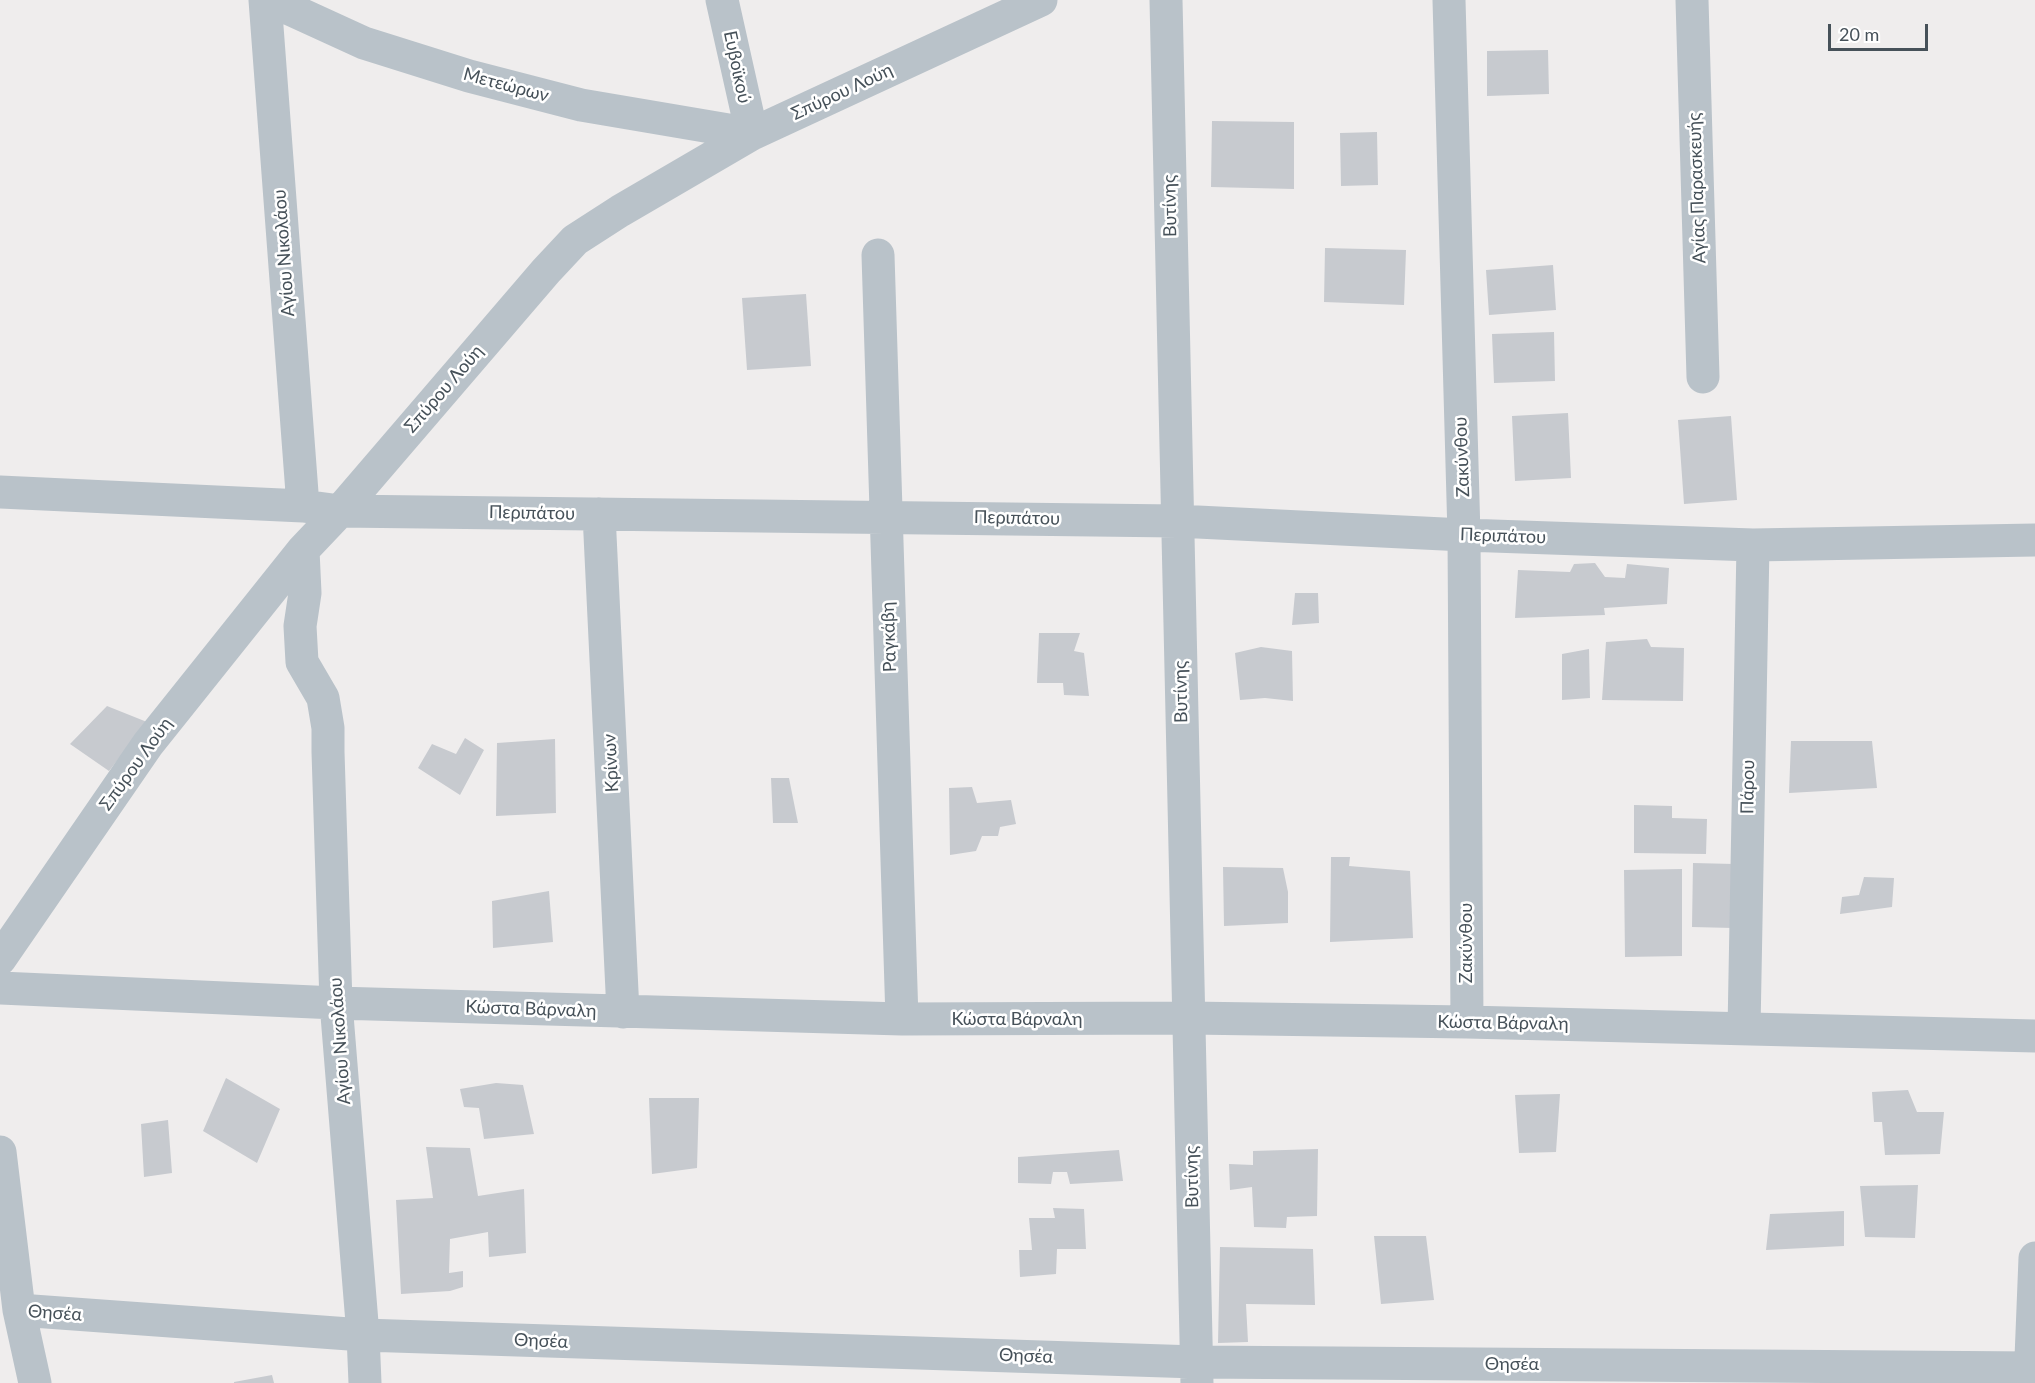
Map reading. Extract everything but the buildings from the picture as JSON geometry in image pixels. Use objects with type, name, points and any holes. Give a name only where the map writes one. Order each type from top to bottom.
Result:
[{"type":"street","name":"Αγίου Νικολάου","points":[[265,0],[303,506]]},
{"type":"street","name":"Μετεώρων","points":[[270,0],[364,43],[469,76],[580,105],[752,134]]},
{"type":"street","name":"Ευβοϊκού","points":[[722,0],[752,134]]},
{"type":"street","name":"Σπύρου Λούη","points":[[0,959],[148,744],[303,550],[575,240],[752,134],[1041,0]]},
{"type":"street","name":"Βυτίνης","points":[[1166,0],[1197,1372]]},
{"type":"street","name":"Ζακύνθου","points":[[1449,0],[1464,535],[1467,1022]]},
{"type":"street","name":"Αγίας Παρασκευής","points":[[1692,0],[1703,377]]},
{"type":"street","name":"Ραγκάβη","points":[[878,255],[902,1019]]},
{"type":"street","name":"Περιπάτου","points":[[0,492],[303,506],[340,510],[1177,521],[1464,535],[1753,545],[2035,540]]},
{"type":"street","name":"Κρίνων","points":[[599,514],[624,1012]]},
{"type":"street","name":"Πάρου","points":[[1743,1029],[1753,545]]},
{"type":"street","name":"Αγίου Νικολάου","points":[[303,550],[305,593],[300,626],[302,662],[323,698],[328,728],[336,1003],[365,1383]]},
{"type":"street","name":"Κώστα Βάρναλη","points":[[0,988],[336,1003],[902,1019],[1189,1018],[1467,1022],[2035,1036]]},
{"type":"street","points":[[0,1152],[19,1311],[35,1383]]},
{"type":"street","points":[[2032,1373],[2035,1258]]},
{"type":"street","name":"Θησέα","points":[[19,1311],[363,1335],[1197,1372],[2032,1373]]}]
